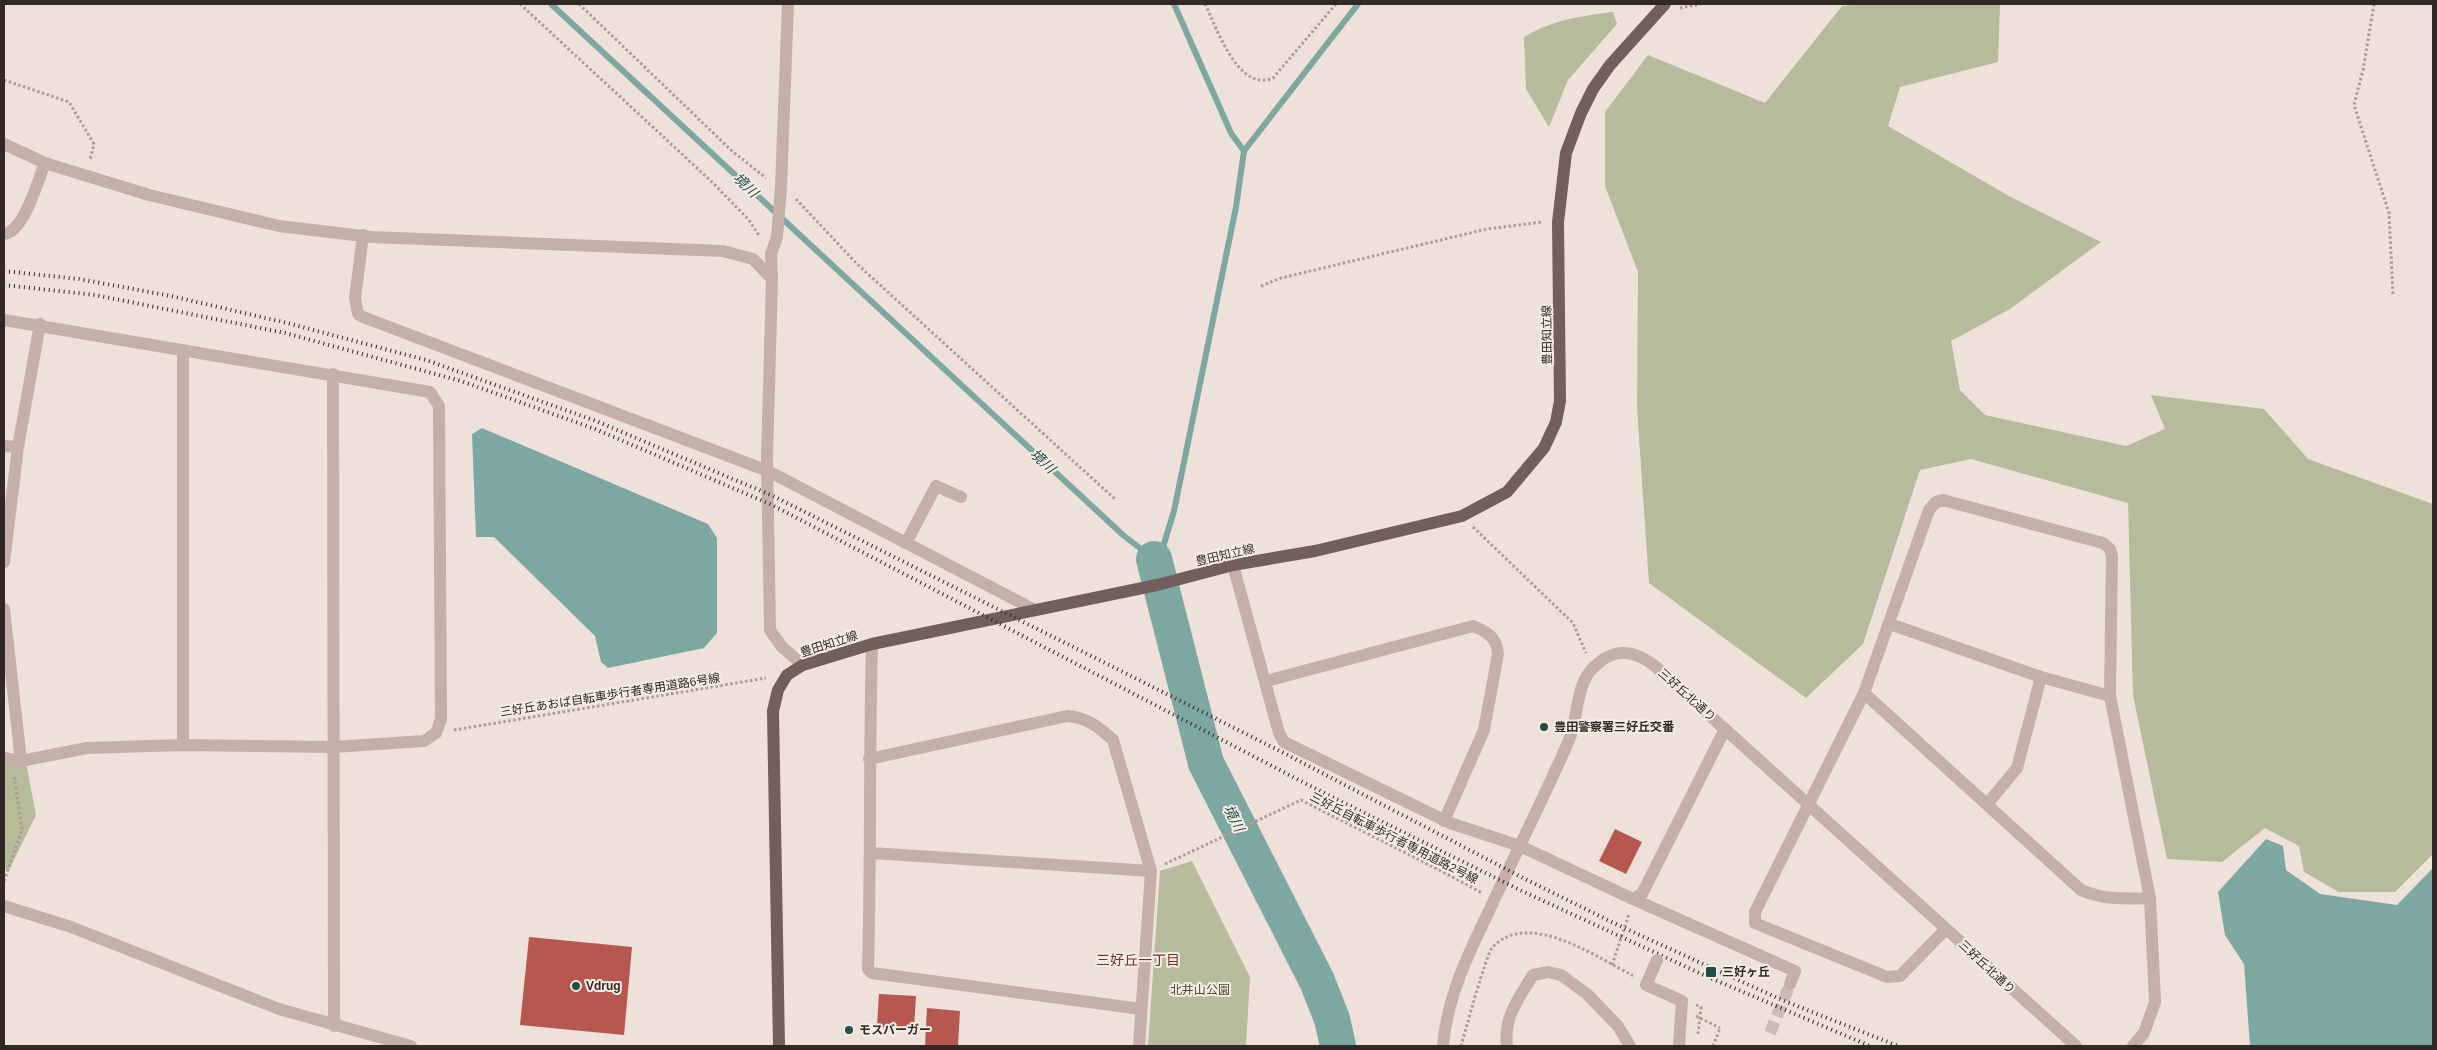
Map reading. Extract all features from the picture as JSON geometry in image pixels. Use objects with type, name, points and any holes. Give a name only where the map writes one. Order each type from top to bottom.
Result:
[{"type":"main road","name":"豊田知立線","points":[[787,675],[804,665],[872,644],[1204,574],[1233,566],[1315,551],[1462,516],[1507,492],[1544,448],[1556,422],[1560,401],[1558,222],[1566,153],[1581,113],[1593,89],[1610,65],[1665,4]]},
{"type":"main road","points":[[779,1046],[773,711],[778,690],[787,675]]},
{"type":"street","points":[[788,4],[781,187],[777,237],[771,254],[768,470],[770,630],[782,647],[804,665]]},
{"type":"street","points":[[4,144],[45,163],[149,195],[279,226],[363,236],[723,251],[753,259],[772,279]]},
{"type":"street","points":[[4,234],[9,234],[19,226],[45,163]]},
{"type":"street","points":[[363,236],[355,298],[358,314],[363,317],[768,470],[1035,610]]},
{"type":"street","points":[[4,320],[40,324],[430,392],[439,406],[441,719],[436,733],[424,741],[334,747],[183,745],[87,748],[12,760],[4,609]]},
{"type":"street","points":[[4,562],[18,447],[40,324]]},
{"type":"street","points":[[183,350],[183,745]]},
{"type":"street","points":[[333,374],[334,1026]]},
{"type":"street","points":[[4,446],[18,447]]},
{"type":"street","points":[[906,543],[936,486],[961,497]]},
{"type":"street","points":[[1946,929],[1900,976],[1887,977],[1755,923],[1755,912],[1864,692],[1890,624],[1929,510],[1936,502],[1943,500],[2103,543],[2110,549],[2112,556],[2110,696],[2150,898],[2155,1002],[2144,1032],[2133,1046]]},
{"type":"street","points":[[1233,566],[1279,733],[1284,742],[1444,821],[1520,846],[1633,900],[1795,971],[1790,984]]},
{"type":"street","points":[[1890,624],[2041,677],[2110,696]]},
{"type":"street","points":[[1266,682],[1473,626],[1488,632],[1497,643],[1498,654],[1484,730],[1444,821]]},
{"type":"street","points":[[872,644],[869,759],[871,853],[868,969],[872,973],[1141,1009]]},
{"type":"street","name":"三好丘北通り","points":[[1593,667],[1608,656],[1620,652],[1647,660],[2076,1046]]},
{"type":"street","points":[[1444,1046],[1445,1024],[1461,971],[1570,738],[1583,683],[1593,667]]},
{"type":"street","points":[[1988,803],[2017,768],[2041,677]]},
{"type":"street","points":[[1864,692],[1988,803],[2081,890],[2097,896],[2117,899],[2150,898]]},
{"type":"street","points":[[869,759],[1067,716],[1081,717],[1113,740],[1151,871],[1139,1046]]},
{"type":"street","points":[[1633,900],[1642,894],[1725,729]]},
{"type":"street","points":[[871,853],[1151,871]]},
{"type":"street","points":[[4,906],[71,927],[279,1009],[334,1026],[411,1046]]},
{"type":"street","points":[[1657,960],[1646,985],[1682,1002],[1679,1046]]},
{"type":"street","points":[[1508,1046],[1505,1032],[1510,1016],[1533,975],[1548,972],[1561,975],[1587,994],[1618,1026],[1630,1046]]},
{"type":"path","points":[[520,4],[724,194],[749,220],[771,254]]},
{"type":"path","points":[[579,4],[732,151],[757,173],[781,187],[857,264],[1116,500]]},
{"type":"path","points":[[1205,4],[1232,62],[1255,80],[1264,82],[1273,78],[1336,4]]},
{"type":"path","points":[[2374,4],[2354,105],[2389,213],[2393,295]]},
{"type":"path","points":[[4,80],[69,102],[94,144],[86,175]]},
{"type":"path","points":[[1260,286],[1281,278],[1487,230],[1530,223],[1558,222]]},
{"type":"path","points":[[1462,516],[1572,623],[1593,667]]},
{"type":"path","name":"三好丘あおば自転車歩行者専用道路6号線","points":[[436,733],[787,675]]},
{"type":"path","points":[[4,881],[22,830],[12,760]]},
{"type":"path","name":"三好丘自転車歩行者専用道路2号線","points":[[1151,871],[1301,800],[1365,834],[1404,851],[1494,899]]},
{"type":"path","points":[[1612,965],[1633,900]]},
{"type":"path","points":[[1698,1036],[1700,1008]]},
{"type":"path","points":[[1682,1010],[1720,1028],[1713,1046]]},
{"type":"green space","points":[[1863,4],[2000,4],[1998,62],[1900,87],[1888,126],[2009,196],[2101,242],[2010,309],[1951,341],[1960,390],[1985,415],[2126,446],[2165,429],[2151,395],[2264,409],[2308,459],[2433,504],[2433,854],[2395,892],[2339,892],[2304,872],[2299,846],[2265,828],[2222,862],[2167,859],[2133,695],[2128,503],[1971,459],[1920,470],[1863,644],[1806,698],[1649,583],[1637,408],[1638,272],[1605,186],[1605,112],[1648,55],[1765,103],[1842,6]]},
{"type":"green space","points":[[1613,12],[1617,24],[1568,80],[1549,127],[1526,89],[1524,37],[1545,26],[1578,17]]},
{"type":"green space","points":[[4,755],[25,758],[36,815],[9,870],[4,868]]},
{"type":"green space","name":"北井山公園","points":[[1192,861],[1250,977],[1246,1046],[1148,1046],[1160,871]]},
{"type":"water","points":[[482,428],[708,524],[717,538],[717,633],[704,648],[608,668],[601,662],[595,636],[494,537],[476,537],[472,434]]},
{"type":"water","points":[[2266,839],[2283,846],[2286,870],[2320,894],[2397,905],[2433,868],[2433,1046],[2250,1046],[2244,964],[2225,935],[2218,892]]},
{"type":"building","points":[[1615,829],[1642,842],[1626,874],[1599,861]]},
{"type":"building","name":"Vdrug","points":[[529,937],[632,947],[624,1035],[520,1025]]},
{"type":"building","points":[[879,994],[916,996],[914,1029],[877,1027]]},
{"type":"building","points":[[927,1008],[960,1011],[958,1046],[925,1046]]},
{"type":"waterway","name":"境川","points":[[551,4],[1123,535],[1154,559],[1163,547],[1174,511],[1236,207],[1244,151],[1358,4]]},
{"type":"waterway","points":[[1174,4],[1231,133],[1244,151]]},
{"type":"waterway","name":"境川","points":[[1154,559],[1206,763],[1317,981],[1332,1019],[1338,1046]]},
{"type":"tunnel","points":[[1770,1033],[1790,984]]},
{"type":"railway","points":[[4,271],[79,279],[171,296],[287,323],[426,360],[596,421],[773,496],[1276,749],[1527,880],[1620,926],[1782,1000],[1898,1046]]},
{"type":"railway","points":[[4,285],[95,295],[285,333],[461,381],[595,429],[770,504],[1318,790],[1522,891],[1708,977],[1870,1046]]},
{"type":"place","name":"豊田警察署三好丘交番","points":[[1544,727]]},
{"type":"place","name":"三好ヶ丘","points":[[1711,972]]},
{"type":"place","name":"Vdrug","points":[[576,986]]},
{"type":"place","name":"モスバーガー","points":[[849,1030]]},
{"type":"district","name":"三好丘一丁目","points":[[1138,960]]}]
